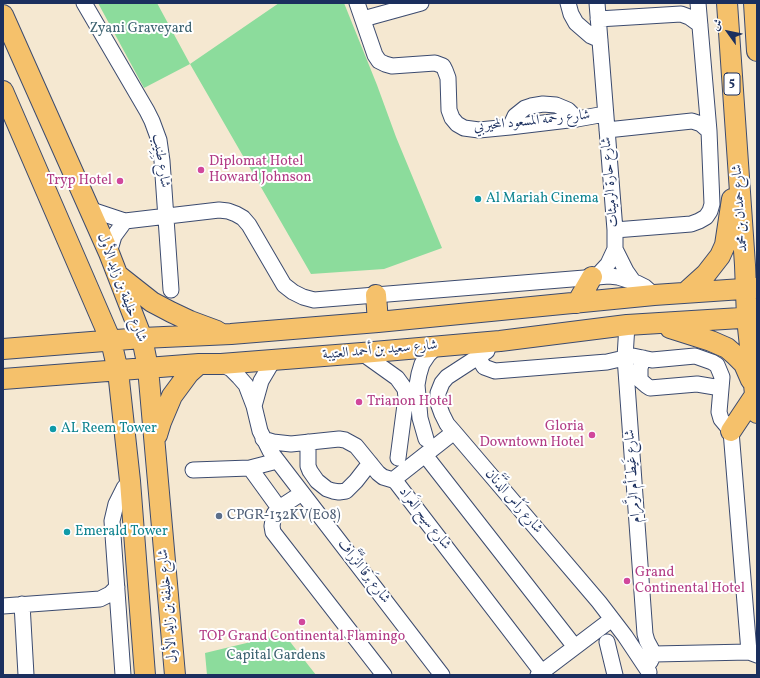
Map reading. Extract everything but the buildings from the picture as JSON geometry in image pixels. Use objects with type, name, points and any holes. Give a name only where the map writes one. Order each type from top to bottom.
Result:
[{"type":"main road","name":"شارع حمدان بن محمد","points":[[727,3],[738,155],[751,288],[756,399]]},
{"type":"main road","points":[[754,3],[757,50]]},
{"type":"main road","name":"شارع خليفة بن زايد الأول","points":[[3,15],[109,253],[142,338],[148,368],[175,675]]},
{"type":"main road","name":"شارع خليفة بن زايد الأول","points":[[3,91],[111,341],[118,371],[130,481],[145,675]]},
{"type":"main road","points":[[686,293],[713,266],[725,245],[738,155]]},
{"type":"main road","points":[[118,276],[152,302],[171,312],[210,329],[231,334]]},
{"type":"main road","points":[[577,303],[594,277]]},
{"type":"main road","name":"شارع سعيد بن أحمد العتيبة","points":[[3,350],[142,338],[231,334],[378,322],[654,295],[751,288]]},
{"type":"main road","points":[[376,295],[378,322]]},
{"type":"main road","name":"شارع سعيد بن أحمد العتيبة","points":[[3,379],[436,347],[500,341],[627,325],[752,317]]},
{"type":"main road","points":[[658,324],[697,336],[726,348],[744,364],[756,399],[731,431]]},
{"type":"main road","points":[[155,449],[161,422],[172,396],[199,364]]},
{"type":"street","name":"شارع طِنِيب","points":[[84,3],[147,111],[156,130],[161,150],[167,216],[171,290]]},
{"type":"street","name":"شارع رحمه المسعود المحيربي","points":[[357,3],[375,55],[379,61],[392,66],[435,63],[443,66],[447,74],[449,110],[452,118],[457,124],[464,128],[472,130],[510,127],[605,114]]},
{"type":"street","points":[[363,19],[421,3]]},
{"type":"street","points":[[568,3],[571,14],[576,23],[591,36],[600,40]]},
{"type":"street","name":"شارع حارة الرميثات","points":[[594,277],[608,264],[615,249],[615,230],[597,3]]},
{"type":"street","points":[[615,230],[691,224],[699,222],[706,217],[710,211],[712,204],[709,131],[698,3]]},
{"type":"street","points":[[598,19],[681,14],[693,19],[700,25]]},
{"type":"street","name":"شارع رحمه المسعود المحيربي","points":[[607,130],[692,121],[702,124],[709,131]]},
{"type":"street","points":[[89,209],[125,221],[219,210],[236,214],[249,224],[284,285],[293,292],[314,300],[594,277],[618,277],[632,281],[645,287],[654,295]]},
{"type":"street","points":[[109,253],[114,236],[125,221]]},
{"type":"street","name":"شارع حارة الرميثات","points":[[615,249],[632,281]]},
{"type":"street","name":"شارع غَيط أم الرَّمرام","points":[[627,325],[625,357],[645,628],[647,641],[654,654]]},
{"type":"street","name":"شارع رَأس الدَّنَّان","points":[[500,341],[442,383],[438,393],[438,403],[442,414],[447,424],[612,619],[649,673]]},
{"type":"street","points":[[426,439],[420,418],[417,385],[422,364],[436,347]]},
{"type":"street","points":[[362,353],[392,374],[401,382],[405,389],[406,397],[398,458]]},
{"type":"street","points":[[478,357],[484,367],[495,371],[615,362],[625,357],[633,356],[652,360],[688,355],[702,357],[717,365],[722,377],[719,412],[721,419],[731,431],[753,653],[654,654],[650,662],[649,673]]},
{"type":"street","points":[[643,358],[640,368],[640,380],[650,388],[697,384],[721,388]]},
{"type":"street","name":"شارع بَرقا الزَّرَّاف","points":[[254,406],[261,381],[274,359]]},
{"type":"street","name":"شارع بَرقا الزَّرَّاف","points":[[221,364],[231,369],[242,381],[251,395],[257,423],[263,439],[277,461],[442,675]]},
{"type":"street","points":[[393,480],[454,432]]},
{"type":"street","name":"شارع سيح العَراد","points":[[263,439],[282,443],[308,442],[333,438],[345,440],[356,446],[381,476],[393,480],[399,486],[542,674]]},
{"type":"street","points":[[308,442],[308,466],[310,471],[317,481],[327,489],[339,492],[346,491],[370,463]]},
{"type":"street","points":[[425,455],[575,647]]},
{"type":"street","points":[[193,470],[250,468],[277,461]]},
{"type":"street","points":[[250,468],[279,508]]},
{"type":"street","points":[[123,675],[112,521],[118,500],[130,481]]},
{"type":"street","points":[[314,508],[324,501],[333,491]]},
{"type":"street","points":[[302,493],[279,508],[274,514],[272,520],[274,532],[384,675]]},
{"type":"street","points":[[3,606],[100,599],[110,594],[117,587]]},
{"type":"street","points":[[22,604],[26,675]]},
{"type":"street","points":[[542,674],[612,619]]},
{"type":"street","points":[[625,636],[636,634],[645,628]]},
{"type":"street","points":[[607,642],[615,675]]},
{"type":"green space","name":"Zyani Graveyard","points":[[98,3],[157,3],[190,64],[144,88]]},
{"type":"green space","points":[[279,3],[344,3],[396,137],[442,248],[384,269],[311,274],[190,64]]},
{"type":"green space","name":"Capital Gardens","points":[[284,634],[316,675],[207,675],[205,653]]},
{"type":"place","name":"Diplomat Hotel Howard Johnson","points":[[201,170]]},
{"type":"place","name":"Tryp Hotel","points":[[120,181]]},
{"type":"place","name":"Al Mariah Cinema","points":[[478,199]]},
{"type":"place","name":"Trianon Hotel","points":[[359,402]]},
{"type":"place","name":"AL Reem Tower","points":[[53,429]]},
{"type":"place","name":"Gloria Downtown Hotel","points":[[592,435]]},
{"type":"place","name":"CPGR-132KV(E08)","points":[[219,516]]},
{"type":"place","name":"Emerald Tower","points":[[67,532]]},
{"type":"place","name":"Grand Continental Hotel","points":[[627,581]]},
{"type":"place","name":"TOP Grand Continental Flamingo","points":[[302,622]]}]
